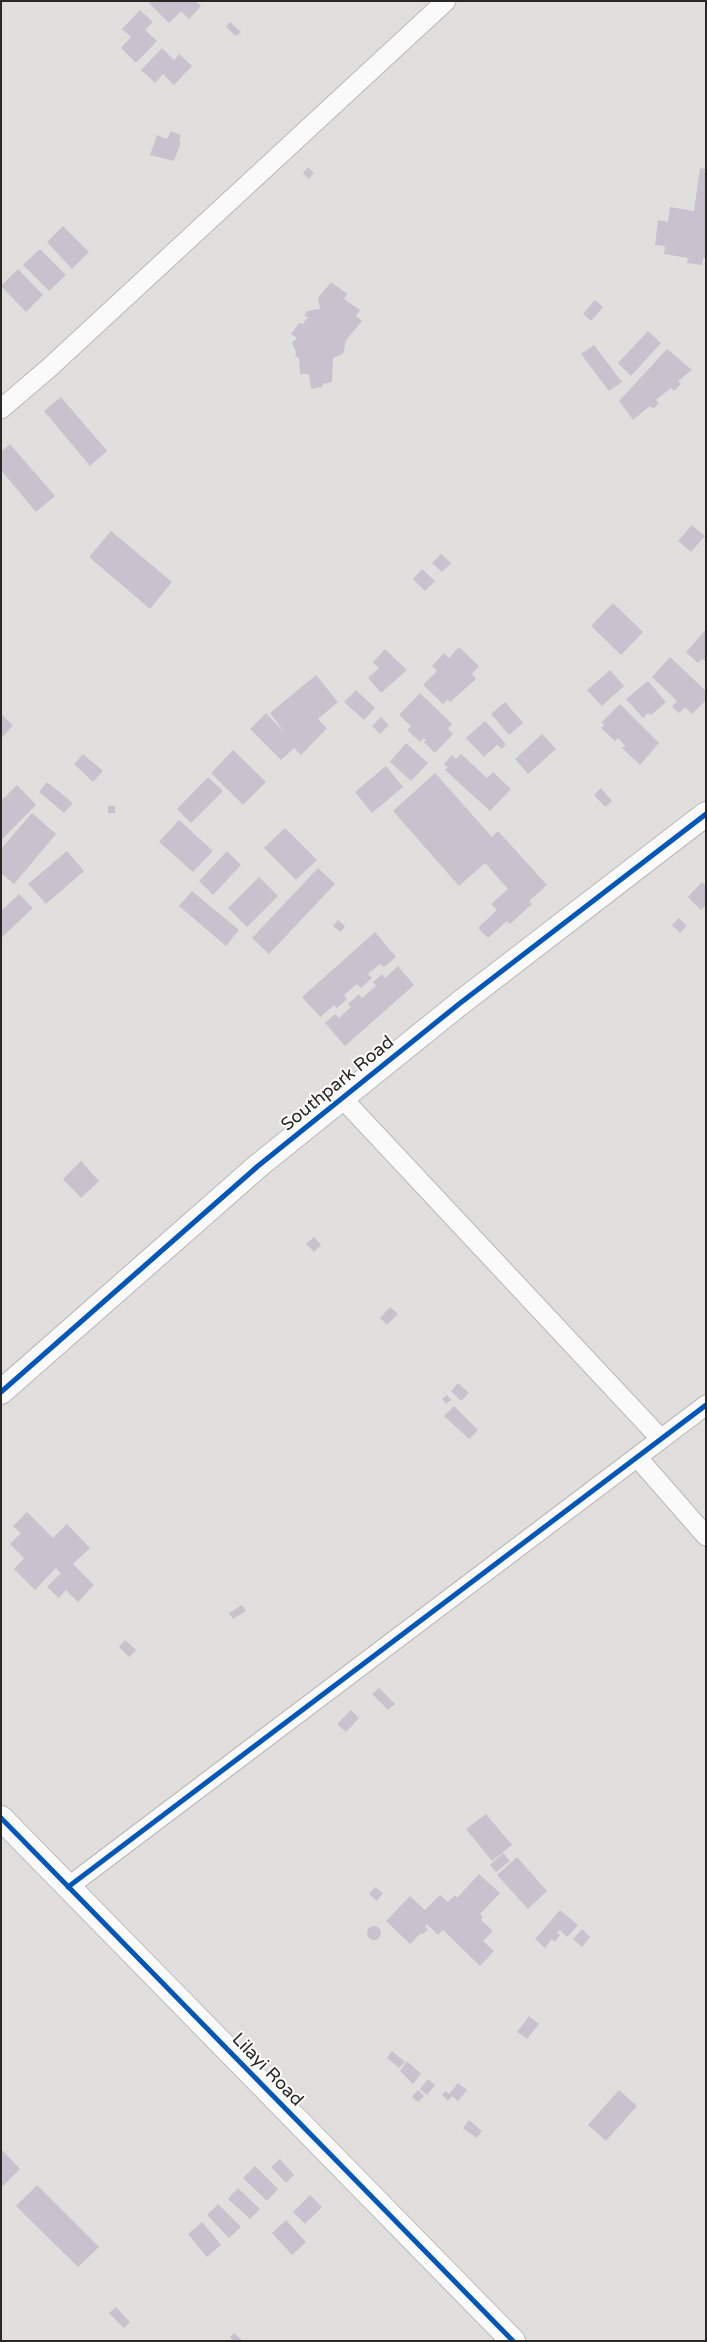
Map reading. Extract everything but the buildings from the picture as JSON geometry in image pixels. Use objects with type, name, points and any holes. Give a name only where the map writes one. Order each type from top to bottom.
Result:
[{"type":"street","points":[[1,409],[56,362],[446,1]]},
{"type":"street","name":"Southpark Road","points":[[1,1392],[258,1166],[458,1004],[706,814]]},
{"type":"street","points":[[342,1098],[661,1439]]},
{"type":"street","points":[[68,1887],[706,1405]]},
{"type":"street","points":[[637,1457],[706,1536]]},
{"type":"street","name":"Lilayi Road","points":[[1,1818],[513,2341]]},
{"type":"cycle path","points":[[1,1392],[258,1166],[459,1004],[706,814]]},
{"type":"cycle path","points":[[68,1887],[706,1405]]},
{"type":"cycle path","points":[[1,1818],[513,2341]]}]
